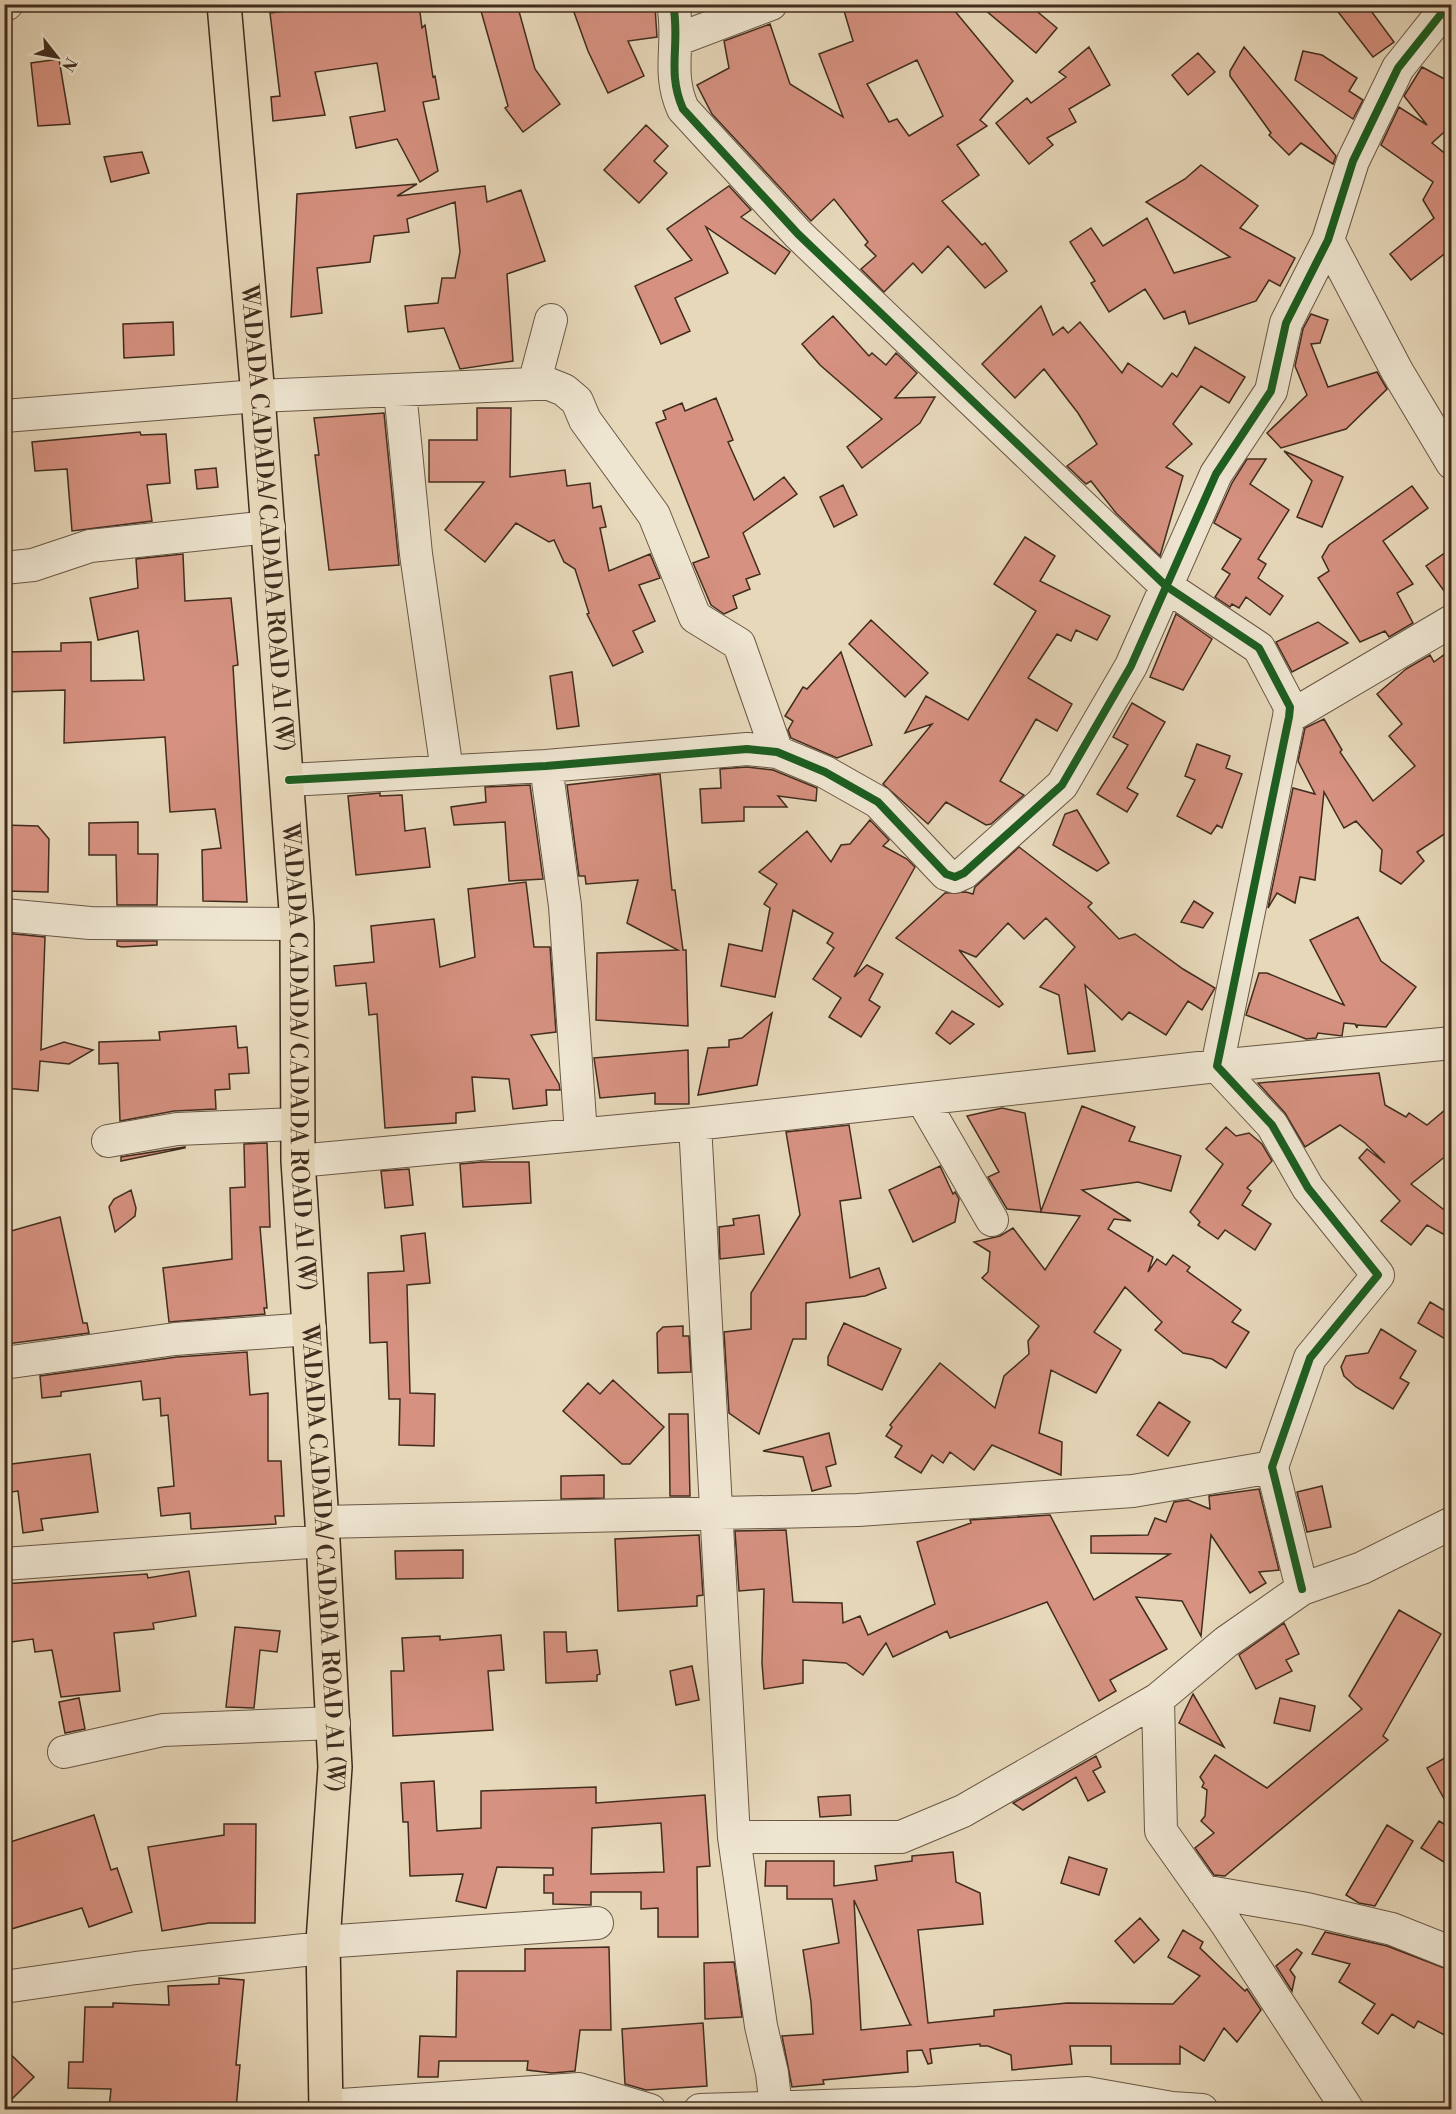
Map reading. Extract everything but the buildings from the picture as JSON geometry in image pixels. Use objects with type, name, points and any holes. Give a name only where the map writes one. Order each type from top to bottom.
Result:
[{"type":"main road","name":"WADADA CADADA/ CADADA ROAD A1 (W)","points":[[224,4],[269,527],[289,780],[297,924],[296,1124],[336,1767],[323,1945],[326,2108]]},
{"type":"street","points":[[673,4],[678,27],[675,91],[683,109],[798,234],[1166,586],[1258,648],[1290,707],[1217,1066]]},
{"type":"street","points":[[676,40],[771,4]]},
{"type":"street","points":[[289,780],[546,766],[747,748],[777,752],[825,772],[878,802],[946,873],[955,877],[964,873],[1062,784],[1131,666],[1216,474],[1271,391],[1286,323],[1328,240],[1353,161],[1398,68],[1449,4]]},
{"type":"street","points":[[1328,240],[1397,371],[1452,463]]},
{"type":"street","points":[[534,384],[551,320]]},
{"type":"street","points":[[4,416],[258,396],[534,384],[549,384],[564,390],[577,401],[585,420],[654,515],[695,617],[739,644],[777,752]]},
{"type":"street","points":[[400,391],[416,554],[447,771]]},
{"type":"street","points":[[4,568],[33,565],[90,546],[269,527]]},
{"type":"street","points":[[1289,717],[1452,621]]},
{"type":"street","points":[[546,766],[565,906],[581,1134]]},
{"type":"street","points":[[4,915],[90,923],[297,924]]},
{"type":"street","points":[[298,1161],[695,1124],[1452,1042]]},
{"type":"street","points":[[1217,1066],[1272,1125],[1308,1188],[1378,1275],[1310,1358],[1272,1467],[1302,1589]]},
{"type":"street","points":[[922,1099],[992,1220]]},
{"type":"street","points":[[108,1141],[177,1129],[296,1124]]},
{"type":"street","points":[[695,1124],[734,1837],[776,2108]]},
{"type":"street","points":[[4,1363],[175,1339],[310,1329]]},
{"type":"street","points":[[4,1564],[323,1531],[715,1511],[858,1510],[1122,1492],[1272,1467]]},
{"type":"street","points":[[734,1837],[901,1837],[963,1811],[1158,1699],[1226,1642],[1302,1589],[1362,1568],[1452,1523]]},
{"type":"street","points":[[1158,1699],[1161,1831],[1348,2109]]},
{"type":"street","points":[[63,1752],[163,1730],[334,1723]]},
{"type":"street","points":[[1203,1891],[1307,1909],[1392,1929],[1452,1953]]},
{"type":"street","points":[[4,1987],[323,1945],[597,1923]]},
{"type":"street","points":[[326,2108],[579,2089],[650,2109]]},
{"type":"street","points":[[700,2109],[776,2108],[1088,2093],[1172,2108],[1202,2109]]},
{"type":"cycle path","points":[[673,4],[676,32],[675,82],[683,109],[798,234],[1166,586],[1259,648],[1290,707],[1217,1066],[1272,1125],[1308,1188],[1378,1275],[1310,1358],[1272,1467],[1302,1589]]},
{"type":"cycle path","points":[[289,780],[546,766],[747,749],[777,752],[825,772],[878,802],[946,874],[955,877],[964,873],[1062,785],[1131,666],[1216,474],[1271,391],[1286,323],[1328,240],[1353,161],[1398,68],[1449,4]]}]
